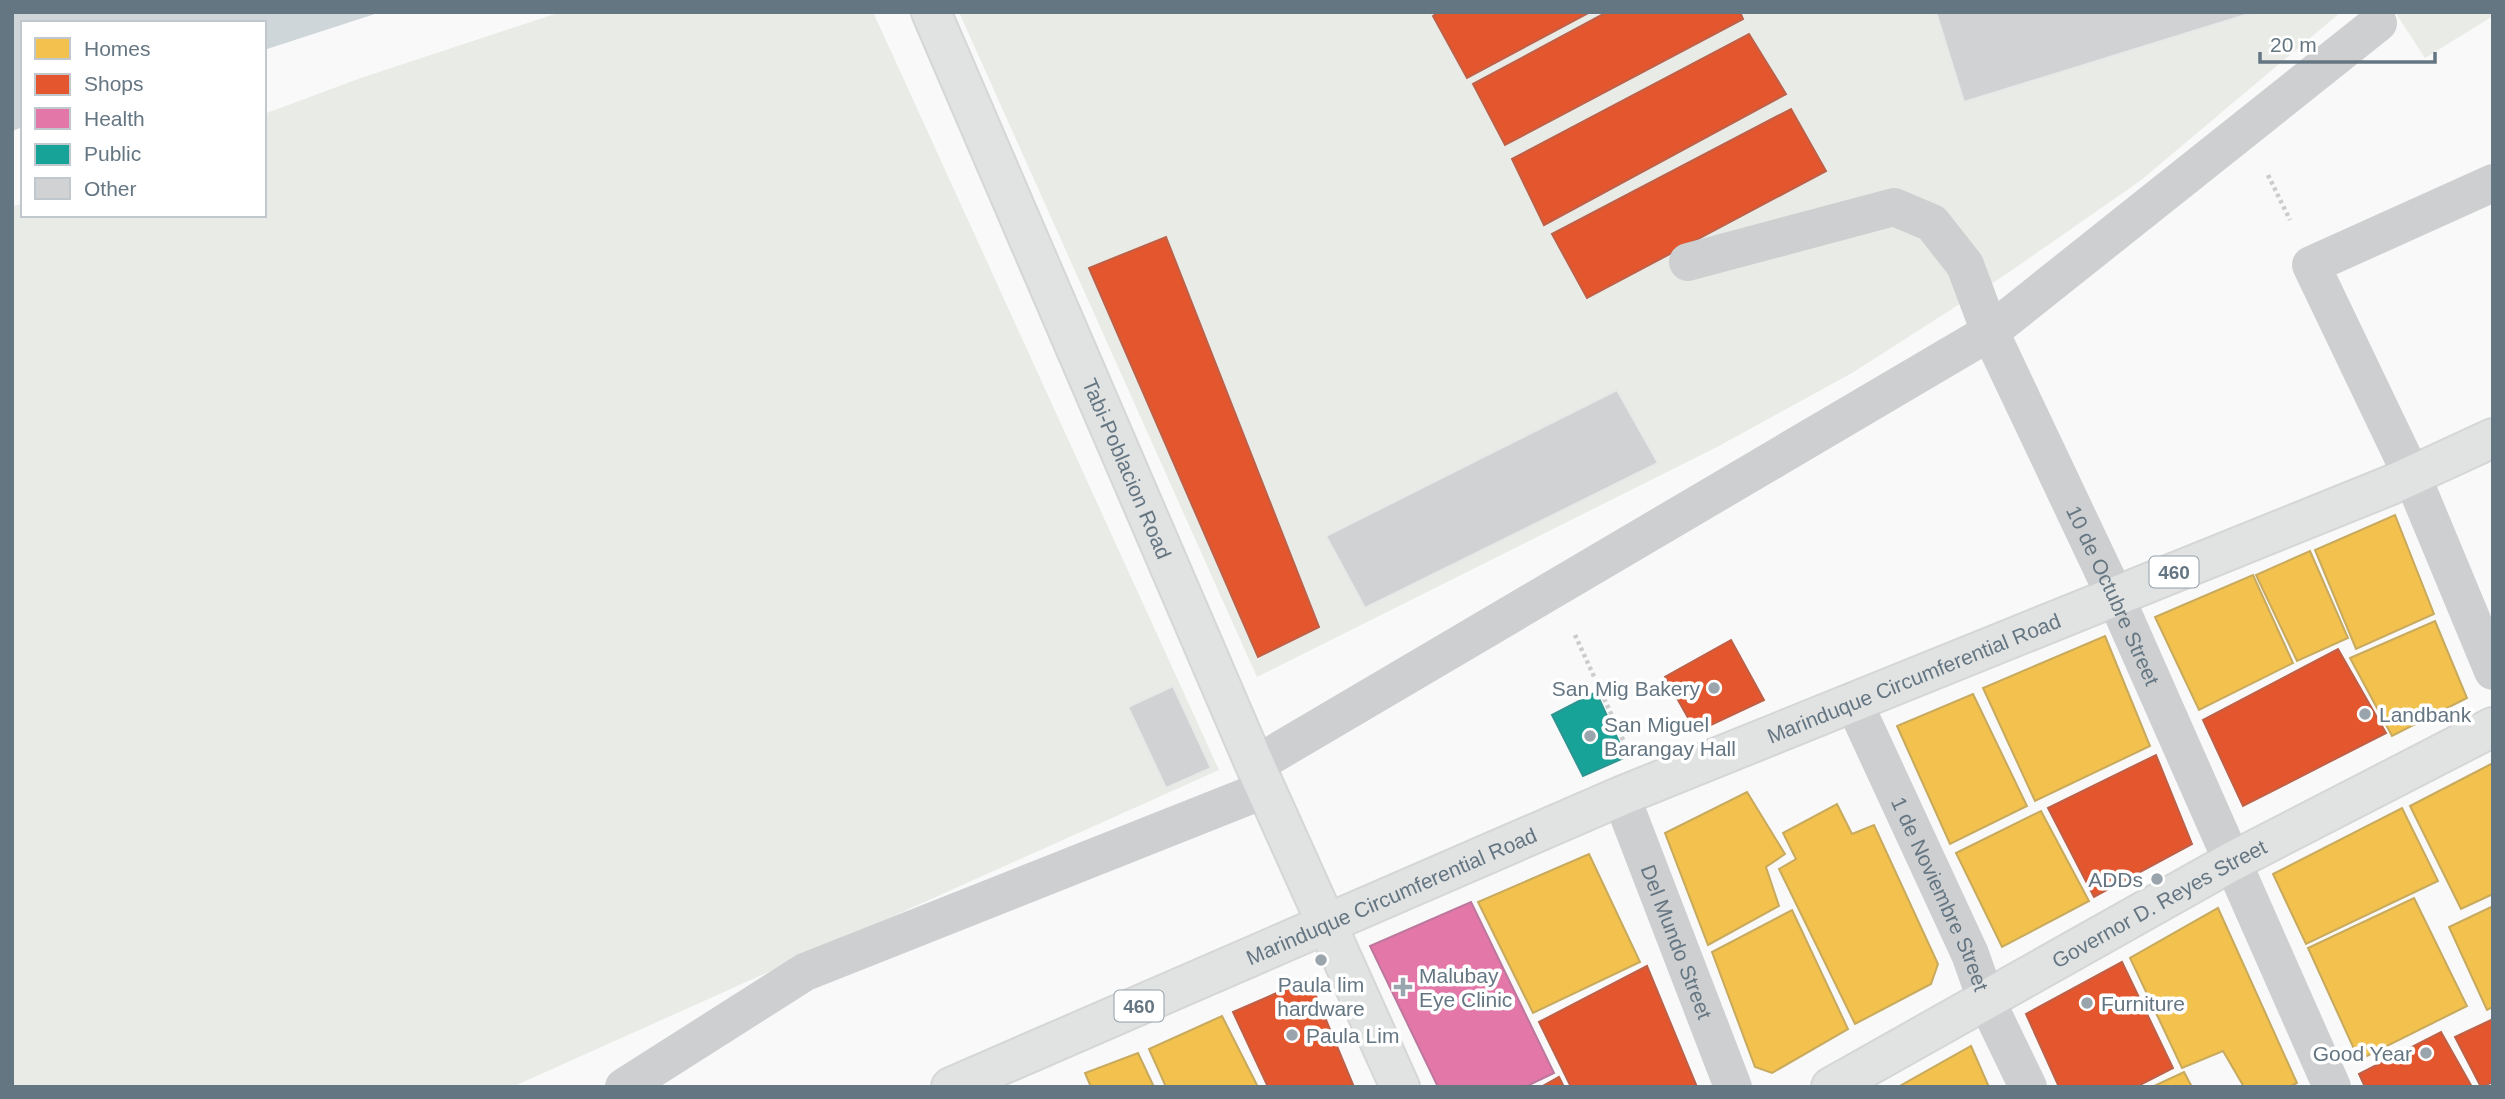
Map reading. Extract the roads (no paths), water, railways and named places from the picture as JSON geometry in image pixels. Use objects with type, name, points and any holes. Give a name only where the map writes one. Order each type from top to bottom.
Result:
[{"type":"main road","name":"Tabi-Poblacion Road","points":[[931,12],[1261,777],[1400,1087]]},
{"type":"main road","name":"Marinduque Circumferential Road","points":[[951,1087],[1621,796],[2412,476],[2493,438]]},
{"type":"main road","name":"Governor D. Reyes Street","points":[[1831,1087],[1987,1002],[2231,862],[2493,727]]},
{"type":"street","points":[[624,1087],[805,972],[1261,777],[1554,589],[1990,332],[2378,23]]},
{"type":"street","points":[[2493,183],[2311,265],[2412,476],[2493,671]]},
{"type":"street","name":"10 de Octubre Street","points":[[1688,262],[1894,206],[1932,223],[1965,265],[1990,332],[2115,596],[2332,1087]]},
{"type":"street","name":"1 de Noviembre Street","points":[[1853,701],[1970,954],[1987,1002],[2028,1087]]},
{"type":"street","name":"Del Mundo Street","points":[[1621,796],[1733,1087]]},
{"type":"place","name":"San Mig Bakery","points":[[1714,688]]},
{"type":"place","name":"Landbank","points":[[2365,714]]},
{"type":"place","name":"San Miguel Barangay Hall","points":[[1590,736]]},
{"type":"place","name":"ADDs","points":[[2157,879]]},
{"type":"place","name":"Paula lim hardware","points":[[1321,960]]},
{"type":"place","name":"Malubay Eye Clinic","points":[[1403,987]]},
{"type":"place","name":"Furniture","points":[[2087,1003]]},
{"type":"place","name":"Paula Lim","points":[[1292,1035]]},
{"type":"place","name":"Good Year","points":[[2426,1053]]}]
